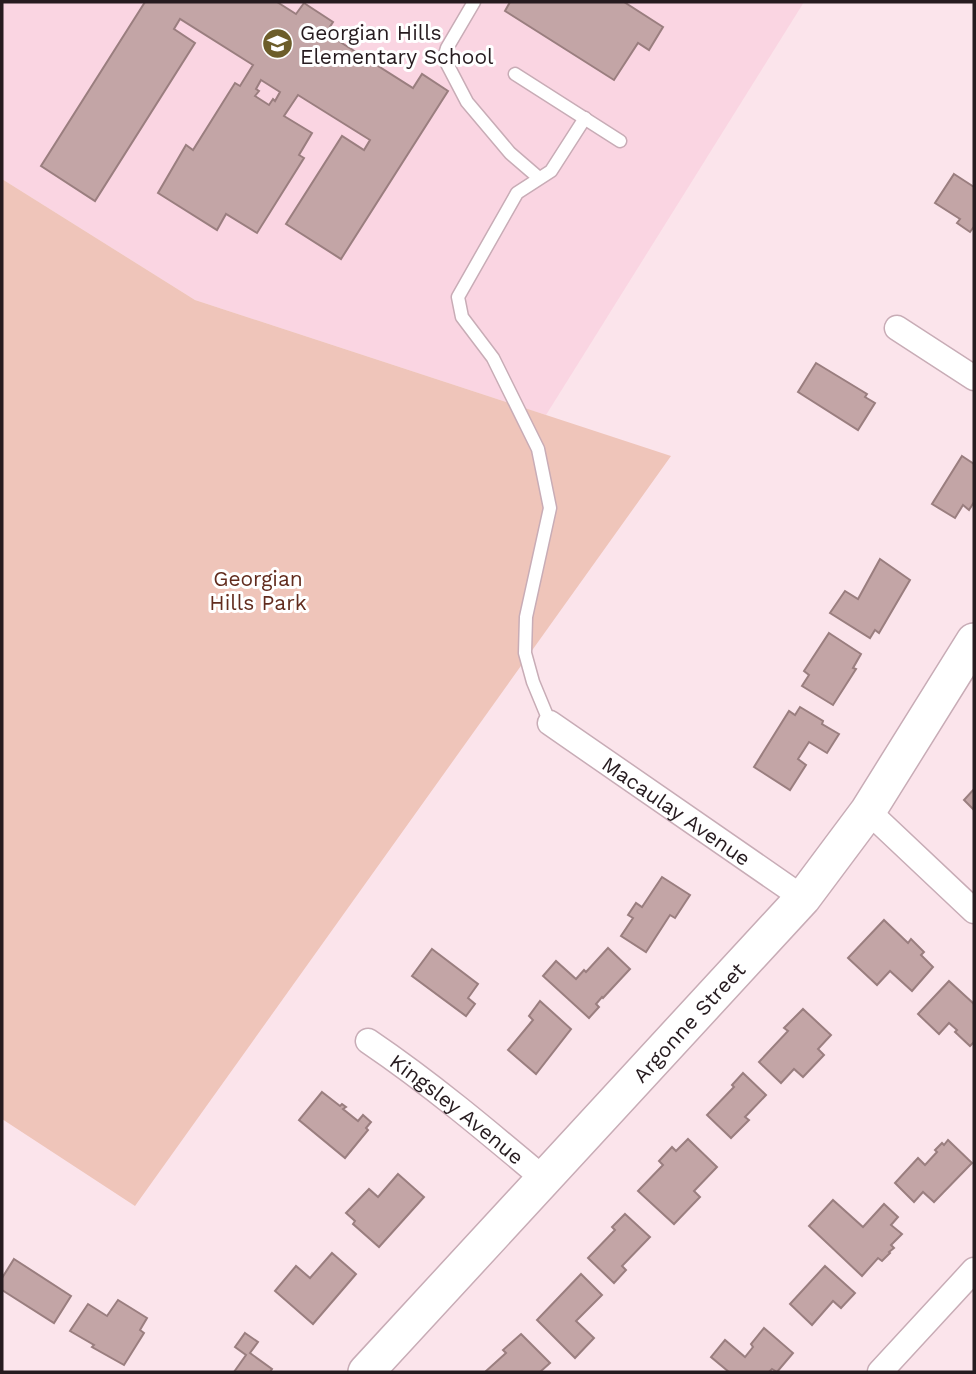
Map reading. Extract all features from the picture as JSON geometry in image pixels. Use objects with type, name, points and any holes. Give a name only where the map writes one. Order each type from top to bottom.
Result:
[{"type":"street","points":[[897,328],[974,378]]},
{"type":"street","name":"Argonne Street","points":[[366,1372],[803,898],[868,811],[974,641]]},
{"type":"street","name":"Macaulay Avenue","points":[[550,723],[803,898]]},
{"type":"street","points":[[868,811],[974,911]]},
{"type":"street","name":"Kingsley Avenue","points":[[368,1041],[420,1076],[544,1179]]},
{"type":"street","points":[[880,1372],[974,1270]]},
{"type":"lane","points":[[474,2],[444,58],[467,102],[510,153],[539,178]]},
{"type":"lane","points":[[515,74],[620,141]]},
{"type":"lane","points":[[550,723],[533,682],[526,653],[526,617],[550,508],[538,449],[493,358],[462,317],[458,298],[517,193],[551,171],[585,118]]},
{"type":"shaded area","points":[[2,2],[804,2],[546,415],[195,300],[2,179]]},
{"type":"green space","name":"Georgian Hills Park","points":[[2,179],[195,300],[671,456],[135,1206],[2,1119]]},
{"type":"building","points":[[145,2],[277,2],[296,14],[304,3],[333,22],[326,33],[413,88],[422,74],[448,91],[341,259],[286,224],[342,136],[364,150],[370,140],[298,95],[284,116],[312,133],[299,155],[304,158],[257,233],[226,214],[217,230],[158,193],[186,145],[193,150],[235,83],[240,86],[253,65],[180,19],[174,29],[195,43],[95,201],[41,166]],"holes":[[[261,80],[280,92],[269,105],[255,96]]]},
{"type":"building","points":[[510,2],[624,2],[663,27],[649,50],[638,43],[614,80],[505,11]]},
{"type":"building","points":[[954,174],[974,187],[974,229],[970,232],[957,223],[960,219],[935,203]]},
{"type":"building","points":[[816,363],[867,394],[865,397],[875,403],[858,430],[798,392]]},
{"type":"building","points":[[962,456],[974,464],[974,502],[969,510],[963,505],[955,518],[932,504]]},
{"type":"building","points":[[880,559],[910,580],[879,633],[875,630],[870,638],[830,613],[845,591],[858,599]]},
{"type":"building","points":[[829,633],[861,654],[853,668],[856,669],[833,705],[802,686],[809,675],[804,671]]},
{"type":"building","points":[[800,707],[839,734],[827,753],[809,742],[798,759],[806,765],[790,790],[754,767],[789,711],[795,715]]},
{"type":"building","points":[[974,789],[974,810],[964,800]]},
{"type":"building","points":[[662,877],[690,895],[675,918],[670,915],[646,952],[621,936],[633,918],[628,915],[636,903],[642,907]]},
{"type":"building","points":[[884,920],[908,943],[911,939],[924,952],[921,955],[933,967],[912,991],[890,971],[877,985],[848,958]]},
{"type":"building","points":[[608,948],[630,969],[596,1004],[599,1007],[589,1018],[543,976],[556,961],[576,979]]},
{"type":"building","points":[[432,949],[478,984],[468,998],[475,1004],[466,1016],[412,976]]},
{"type":"building","points":[[949,981],[974,1004],[974,1042],[970,1046],[949,1023],[939,1034],[918,1014]]},
{"type":"building","points":[[540,1001],[571,1029],[536,1074],[508,1050],[533,1020],[529,1016]]},
{"type":"building","points":[[803,1009],[831,1035],[818,1049],[824,1055],[803,1077],[794,1069],[781,1083],[759,1062],[788,1031],[784,1028]]},
{"type":"building","points":[[743,1073],[766,1095],[745,1117],[749,1120],[731,1138],[707,1115],[734,1087],[732,1085]]},
{"type":"building","points":[[322,1092],[340,1106],[342,1104],[346,1107],[343,1109],[358,1121],[363,1115],[371,1122],[366,1128],[368,1130],[345,1158],[299,1120]]},
{"type":"building","points":[[688,1139],[717,1167],[694,1191],[700,1197],[674,1224],[638,1191],[663,1165],[659,1161],[672,1147],[676,1151]]},
{"type":"building","points":[[948,1140],[972,1163],[934,1202],[923,1192],[914,1202],[895,1183],[918,1158],[925,1165],[937,1152],[935,1150]]},
{"type":"building","points":[[398,1174],[424,1197],[379,1247],[353,1224],[355,1221],[346,1213],[369,1189],[378,1197]]},
{"type":"building","points":[[833,1200],[863,1227],[884,1204],[898,1217],[891,1225],[902,1234],[891,1245],[894,1248],[882,1261],[878,1258],[862,1276],[809,1226]]},
{"type":"building","points":[[625,1214],[650,1237],[622,1266],[626,1270],[614,1283],[588,1258],[615,1230],[612,1227]]},
{"type":"building","points":[[332,1253],[356,1274],[313,1324],[275,1291],[296,1266],[310,1278]]},
{"type":"building","points":[[14,1259],[71,1296],[54,1323],[2,1290],[2,1278]]},
{"type":"building","points":[[825,1266],[855,1293],[841,1308],[833,1301],[812,1325],[790,1304]]},
{"type":"building","points":[[581,1274],[602,1295],[576,1321],[594,1338],[575,1358],[537,1320]]},
{"type":"building","points":[[118,1300],[147,1318],[140,1330],[144,1333],[124,1365],[70,1331],[88,1304],[107,1316]]},
{"type":"building","points":[[764,1328],[793,1353],[777,1372],[772,1369],[769,1372],[729,1372],[711,1357],[725,1340],[745,1357],[753,1347],[751,1344]]},
{"type":"building","points":[[245,1333],[258,1342],[250,1353],[272,1369],[270,1372],[234,1372],[246,1355],[235,1347]]},
{"type":"building","points":[[521,1334],[550,1363],[540,1372],[485,1372],[506,1353],[503,1350]]},
{"type":"place","name":"Georgian Hills Elementary School","points":[[277,44]]}]
